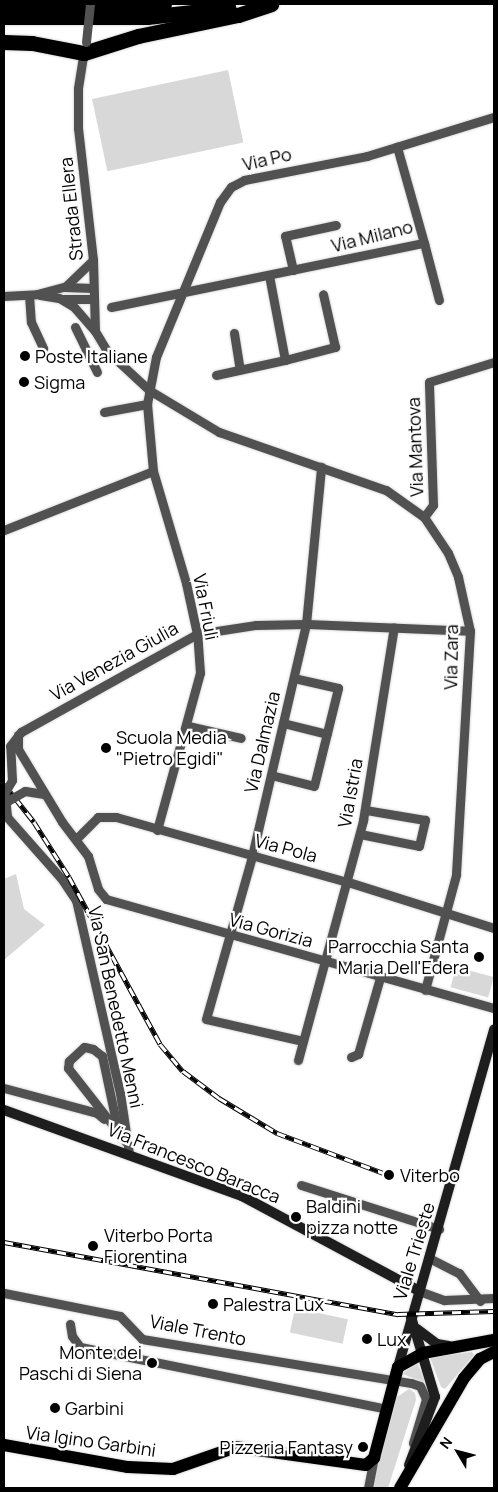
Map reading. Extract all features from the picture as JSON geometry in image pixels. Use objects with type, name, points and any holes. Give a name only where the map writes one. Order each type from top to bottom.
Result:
[{"type":"highway","points":[[4,6],[164,4]]},
{"type":"highway","points":[[4,42],[32,42],[85,47],[238,15],[269,4]]},
{"type":"highway","points":[[4,17],[147,17],[269,4]]},
{"type":"main road","name":"Viale Trieste","points":[[396,1373],[411,1317],[439,1229],[494,1029]]},
{"type":"main road","name":"Via Francesco Baracca","points":[[4,1110],[128,1149],[263,1205],[419,1291]]},
{"type":"main road","points":[[401,1485],[435,1397],[411,1317]]},
{"type":"main road","points":[[416,1329],[437,1344],[458,1346]]},
{"type":"main road","points":[[370,1462],[396,1373],[423,1353],[494,1340]]},
{"type":"main road","points":[[401,1485],[464,1378],[480,1359],[494,1352]]},
{"type":"main road","name":"Via Igino Garbini","points":[[4,1445],[137,1468],[173,1470],[236,1447],[370,1462]]},
{"type":"street","name":"Strada Ellera","points":[[90,4],[78,128],[93,260],[96,331],[112,357],[148,390]]},
{"type":"street","name":"Via Po","points":[[148,390],[156,356],[220,202],[231,187],[244,180],[367,156],[494,117]]},
{"type":"street","name":"Via Milano","points":[[112,307],[424,244],[397,147]]},
{"type":"street","name":"Via Milano","points":[[293,270],[285,236],[336,225]]},
{"type":"street","points":[[424,244],[439,300]]},
{"type":"street","points":[[64,287],[93,260]]},
{"type":"street","points":[[269,275],[285,360]]},
{"type":"street","points":[[33,295],[64,287],[93,288]]},
{"type":"street","points":[[216,374],[335,348],[323,294]]},
{"type":"street","points":[[33,295],[31,322],[43,348]]},
{"type":"street","points":[[4,296],[33,295],[94,299]]},
{"type":"street","points":[[59,298],[74,307],[96,331]]},
{"type":"street","points":[[75,327],[97,372]]},
{"type":"street","points":[[234,333],[240,370]]},
{"type":"street","name":"Via Mantova","points":[[424,517],[433,506],[429,382],[494,362]]},
{"type":"street","name":"Via Friuli","points":[[148,390],[147,404],[153,470],[186,583],[197,634],[200,673],[188,726],[157,830]]},
{"type":"street","name":"Via Zara","points":[[148,390],[235,439],[386,490],[424,517],[448,553],[458,577],[470,631],[456,875],[425,990]]},
{"type":"street","points":[[104,412],[147,404]]},
{"type":"street","name":"Via Dalmazia","points":[[303,1041],[206,1018],[252,856],[306,624],[321,467]]},
{"type":"street","points":[[4,530],[153,470]]},
{"type":"street","name":"Via Venezia Giulia","points":[[18,735],[181,640],[197,634],[256,625],[306,624],[470,631]]},
{"type":"street","name":"Via Istria","points":[[298,1060],[360,834],[394,627]]},
{"type":"street","points":[[271,775],[314,786],[338,688],[294,678]]},
{"type":"street","points":[[283,723],[327,734]]},
{"type":"street","points":[[188,726],[241,738]]},
{"type":"street","points":[[4,804],[5,793],[12,780],[7,759],[10,746],[18,735]]},
{"type":"street","name":"Via Gorizia","points":[[18,735],[18,749],[44,794],[88,856],[98,889],[106,899],[229,935],[324,960],[380,978],[494,1008]]},
{"type":"street","points":[[4,804],[25,791],[44,794]]},
{"type":"street","name":"Via San Benedetto Menni","points":[[4,804],[5,816],[61,878],[76,900],[120,1093],[128,1149]]},
{"type":"street","points":[[360,834],[419,846],[425,820],[365,810]]},
{"type":"street","name":"Via Pola","points":[[76,839],[92,821],[105,815],[348,882],[494,928]]},
{"type":"street","points":[[350,1056],[358,1054],[380,978]]},
{"type":"street","points":[[108,1122],[68,1068],[69,1061],[84,1047],[93,1049],[102,1056],[118,1131],[128,1149]]},
{"type":"street","points":[[4,1088],[97,1113],[118,1131]]},
{"type":"street","points":[[301,1185],[439,1229]]},
{"type":"street","points":[[429,1258],[459,1273],[480,1301]]},
{"type":"street","points":[[419,1291],[444,1300],[480,1301],[494,1298]]},
{"type":"street","name":"Viale Trento","points":[[4,1293],[79,1304],[120,1316],[142,1338],[396,1373],[411,1383]]},
{"type":"street","points":[[70,1324],[72,1336],[80,1347],[388,1403],[402,1385],[411,1383],[420,1386],[426,1398],[401,1485]]},
{"type":"street","points":[[363,1488],[370,1462]]},
{"type":"street","points":[[368,1488],[370,1462]]},
{"type":"shaded area","points":[[228,70],[243,142],[107,171],[92,99]]},
{"type":"shaded area","points":[[16,874],[24,909],[45,925],[4,960],[4,879]]},
{"type":"shaded area","points":[[456,967],[494,977],[488,997],[451,987]]},
{"type":"shaded area","points":[[295,1308],[348,1319],[343,1344],[290,1332]]},
{"type":"shaded area","points":[[472,1352],[474,1355],[445,1389],[441,1387],[430,1357]]},
{"type":"shaded area","points":[[417,1363],[424,1378],[424,1382],[402,1374]]},
{"type":"shaded area","points":[[409,1389],[415,1393],[416,1400],[388,1488],[371,1488],[397,1397]]},
{"type":"railway","points":[[4,784],[34,822],[69,877],[160,1044],[183,1071],[219,1098],[277,1133],[389,1175]]},
{"type":"railway","points":[[4,1242],[398,1314],[494,1311]]},
{"type":"place","name":"Poste Italiane","points":[[25,356]]},
{"type":"place","name":"Sigma","points":[[24,382]]},
{"type":"place","name":"Scuola Media \"Pietro Egidi\"","points":[[106,748]]},
{"type":"place","name":"Parrocchia Santa Maria Dell'Edera","points":[[479,957]]},
{"type":"place","name":"Viterbo","points":[[389,1175]]},
{"type":"place","name":"Baldini pizza notte","points":[[296,1217]]},
{"type":"place","name":"Viterbo Porta Fiorentina","points":[[93,1246]]},
{"type":"place","name":"Palestra Lux","points":[[213,1304]]},
{"type":"place","name":"Lux","points":[[367,1339]]},
{"type":"place","name":"Monte dei Paschi di Siena","points":[[152,1363]]},
{"type":"place","name":"Garbini","points":[[55,1408]]},
{"type":"place","name":"Pizzeria Fantasy","points":[[363,1447]]}]
